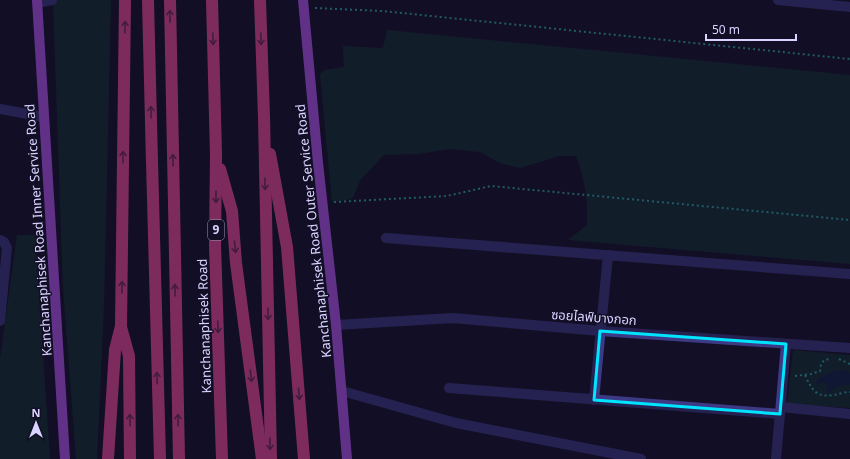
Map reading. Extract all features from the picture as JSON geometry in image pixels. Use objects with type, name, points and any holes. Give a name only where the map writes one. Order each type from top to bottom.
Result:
[{"type":"highway","points":[[108,459],[115,350],[121,326],[125,0]]},
{"type":"highway","points":[[148,0],[160,459]]},
{"type":"highway","name":"Kanchanaphisek Road","points":[[170,0],[179,459]]},
{"type":"highway","name":"Kanchanaphisek Road","points":[[212,0],[216,154],[215,245],[222,459]]},
{"type":"highway","points":[[260,0],[271,459]]},
{"type":"highway","points":[[264,117],[287,247],[304,459]]},
{"type":"highway","points":[[216,154],[232,211],[236,263],[262,459]]},
{"type":"highway","points":[[121,326],[129,356],[130,459]]},
{"type":"highway","points":[[299,459],[302,429]]},
{"type":"main road","name":"Kanchanaphisek Road Inner Service Road","points":[[37,2],[65,459]]},
{"type":"main road","name":"Kanchanaphisek Road Outer Service Road","points":[[303,4],[322,202],[336,326],[347,459]]},
{"type":"street","points":[[37,2],[52,0]]},
{"type":"street","points":[[778,0],[850,7]]},
{"type":"street","points":[[0,110],[44,117]]},
{"type":"street","points":[[386,238],[850,274]]},
{"type":"street","points":[[0,240],[4,242],[7,248],[0,318]]},
{"type":"street","points":[[594,400],[608,255]]},
{"type":"street","name":"ซอยไลฟ์บางกอก","points":[[336,326],[453,318],[600,331],[850,348]]},
{"type":"street","points":[[776,459],[786,344]]},
{"type":"street","points":[[449,388],[594,400],[850,414]]},
{"type":"street","points":[[342,391],[456,423],[641,459]]},
{"type":"path","points":[[303,4],[850,59]]},
{"type":"path","points":[[322,202],[447,196],[491,186],[850,220]]},
{"type":"path","points":[[783,376],[805,375],[820,371],[824,360],[836,357],[850,364]]},
{"type":"path","points":[[805,375],[811,389],[817,394],[831,395],[850,392]]},
{"type":"highlighted area","points":[[600,331],[786,344],[780,414],[594,400]]},
{"type":"green space","points":[[53,0],[111,0],[104,304],[97,459],[76,459],[63,288]]},
{"type":"green space","points":[[387,30],[850,75],[850,264],[568,240],[587,225],[585,190],[582,173],[576,156],[559,156],[520,168],[500,163],[480,152],[450,149],[418,154],[384,155],[361,179],[352,199],[332,202],[320,74],[325,70],[344,67],[343,46],[383,48]]},
{"type":"green space","points":[[17,235],[35,235],[50,459],[0,459],[0,359]]},
{"type":"green space","points":[[793,350],[850,355],[850,408],[787,404]]},
{"type":"water","points":[[835,371],[846,371],[850,373],[850,384],[838,386],[827,393],[828,387],[825,382],[818,385],[816,384],[819,378]]}]
